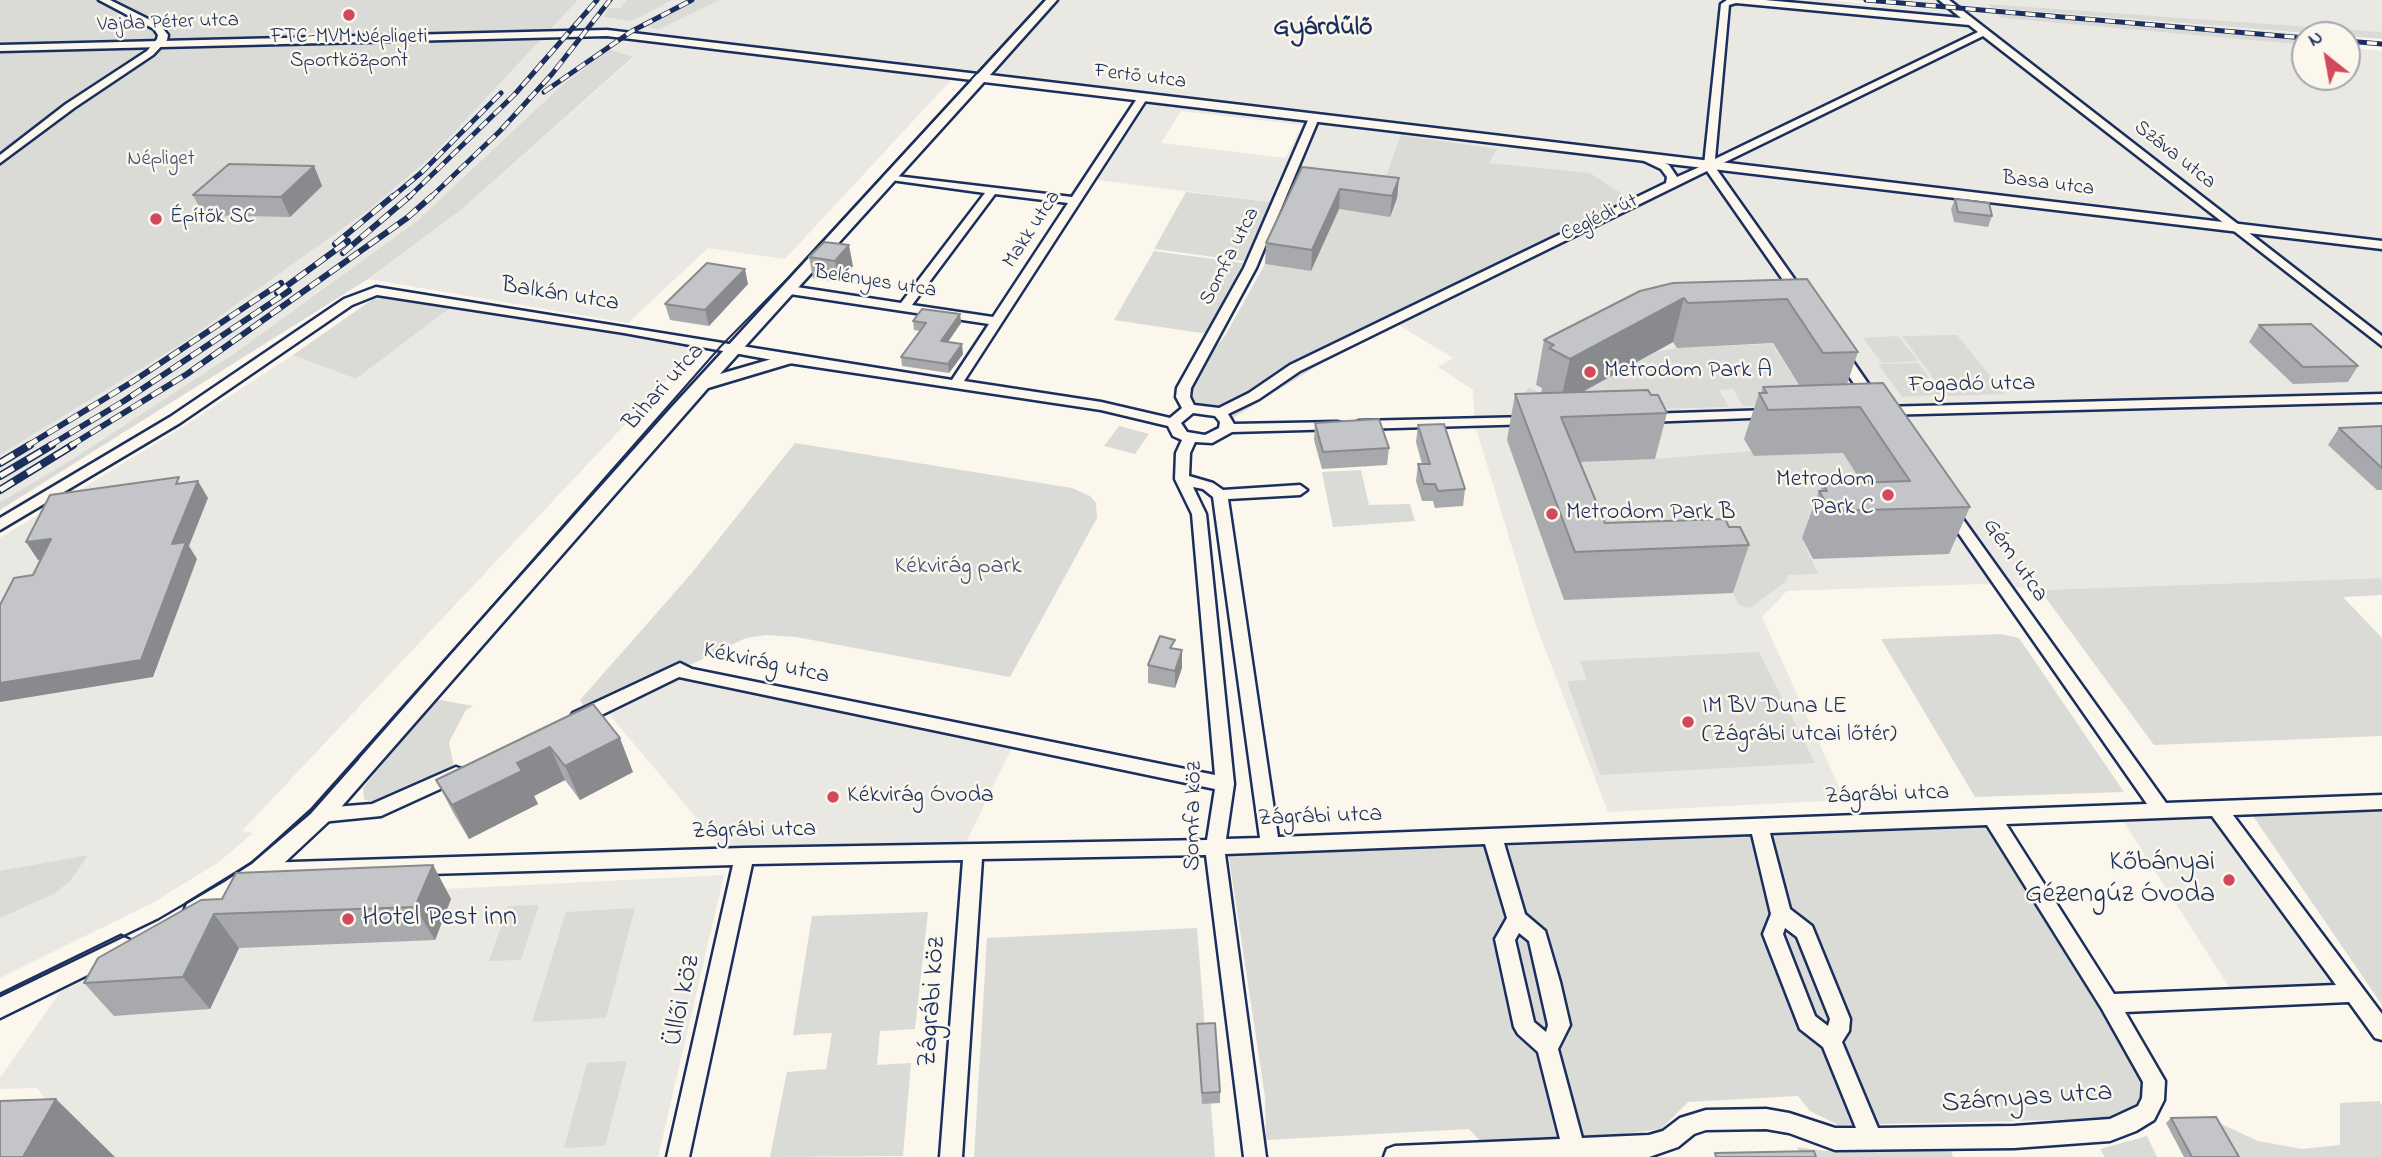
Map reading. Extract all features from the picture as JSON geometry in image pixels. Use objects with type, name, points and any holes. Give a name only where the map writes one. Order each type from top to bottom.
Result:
[{"type":"street","points":[[0,160],[70,106],[150,53],[159,43],[163,35],[157,27],[103,0]]},
{"type":"street","name":"Bihari utca","points":[[321,815],[736,348],[1052,0]]},
{"type":"street","points":[[1812,312],[1709,166],[1724,4],[1733,0],[1972,22]]},
{"type":"street","name":"Száva utca","points":[[1943,0],[2382,342]]},
{"type":"street","name":"Ceglédi út","points":[[1220,413],[1254,396],[1295,368],[1984,32]]},
{"type":"street","name":"Vajda Péter utca","points":[[0,48],[548,33],[632,36]]},
{"type":"street","name":"Fertő utca","points":[[632,36],[1644,157]]},
{"type":"street","name":"Makk utca","points":[[956,384],[1143,97]]},
{"type":"street","name":"Somfa utca","points":[[1191,409],[1183,397],[1184,388],[1250,268],[1314,118]]},
{"type":"street","points":[[1644,157],[1665,167],[1672,177],[1671,184]]},
{"type":"street","name":"Basa utca","points":[[1644,157],[2382,245]]},
{"type":"street","points":[[891,177],[1075,201]]},
{"type":"street","points":[[904,307],[992,191]]},
{"type":"street","name":"Belényes utca","points":[[790,290],[996,321]]},
{"type":"street","name":"Balkán utca","points":[[0,525],[175,420],[348,302],[366,293],[386,291],[789,359],[1101,406],[1174,423]]},
{"type":"street","name":"Fogadó utca","points":[[1831,340],[1878,415],[2382,398]]},
{"type":"street","points":[[703,385],[738,372],[789,359]]},
{"type":"street","points":[[1227,428],[1227,421],[1220,413],[1206,409],[1191,409],[1179,415],[1174,423],[1178,433],[1190,439],[1215,438],[1227,428],[1542,421]]},
{"type":"street","points":[[1629,418],[1791,414]]},
{"type":"street","points":[[1190,439],[1183,453],[1182,479],[1208,486],[1220,495],[1300,490]]},
{"type":"street","name":"Somfa köz","points":[[1182,479],[1199,514],[1225,784],[1215,847],[1255,1157]]},
{"type":"street","points":[[1220,495],[1270,844]]},
{"type":"street","name":"Gém utca","points":[[1941,498],[2161,810]]},
{"type":"street","name":"Kékvirág utca","points":[[563,725],[680,669],[687,674],[1225,784]]},
{"type":"street","points":[[176,921],[213,903],[260,871],[321,815],[374,811],[476,765]]},
{"type":"street","name":"Zágrábi utca","points":[[260,871],[744,856],[1215,847],[2382,802]]},
{"type":"street","points":[[2217,808],[2382,1031]]},
{"type":"street","name":"Szárnyas utca","points":[[1395,1157],[1654,1145],[1670,1139],[1688,1125],[1706,1120],[1766,1119],[1789,1123],[1836,1139],[1870,1136],[2014,1137],[2110,1130],[2128,1124],[2146,1113],[2153,1100],[2154,1082],[2109,1003],[1992,817]]},
{"type":"street","points":[[1759,826],[1782,914],[1805,932],[1840,1019],[1838,1031],[1831,1041]]},
{"type":"street","points":[[1492,836],[1517,919],[1538,937],[1550,982],[1559,1024],[1555,1037],[1547,1047]]},
{"type":"street","name":"Zágrábi köz","points":[[951,1157],[972,851]]},
{"type":"street","name":"Üllői köz","points":[[678,1157],[744,856]]},
{"type":"street","points":[[1782,914],[1773,934],[1807,1022],[1831,1041],[1870,1136]]},
{"type":"street","points":[[1517,919],[1505,939],[1525,1027],[1547,1047],[1574,1150]]},
{"type":"street","points":[[0,1007],[139,939]]},
{"type":"street","points":[[2109,1003],[2354,993]]},
{"type":"shaded area","points":[[578,0],[627,0],[620,8],[632,21],[673,0],[697,0],[647,25],[658,30],[720,0],[1827,0],[1927,9],[1850,0],[2382,0],[2382,32],[2361,30],[2361,21],[2291,21],[2291,26],[1990,4],[1993,8],[2291,32],[2291,39],[2001,18],[2291,44],[2291,91],[2361,91],[2361,49],[2382,51],[2382,578],[2040,590],[1982,584],[1787,591],[1762,617],[1845,800],[1608,812],[1535,623],[1475,425],[1473,390],[1438,367],[1453,358],[1392,321],[1412,195],[1305,180],[1271,202],[1097,180],[1144,100],[952,79],[785,259],[708,248],[628,323],[368,279],[461,210],[633,58],[590,62],[417,221],[232,355],[71,460],[0,502],[0,455],[181,344],[370,209],[431,157]],"holes":[[[1181,111],[1302,125],[1286,158],[1161,143]]]},
{"type":"shaded area","points":[[454,305],[698,347],[242,831],[253,833],[219,862],[154,902],[0,978],[0,538],[173,433],[293,355],[356,379]]},
{"type":"shaded area","name":"Kékvirág Óvoda","points":[[679,676],[1012,747],[964,847],[726,853],[607,712]]},
{"type":"shaded area","points":[[2217,818],[2339,987],[2231,990],[2123,821]]},
{"type":"shaded area","points":[[724,875],[658,1157],[40,1157],[60,1117],[37,1088],[0,1089],[0,1078],[60,992],[250,899]]},
{"type":"green space","name":"Népliget","points":[[0,0],[578,0],[431,157],[370,209],[181,344],[0,455]]},
{"type":"green space","points":[[627,0],[673,0],[632,21],[603,17],[609,8],[620,8]]},
{"type":"green space","points":[[697,0],[720,0],[658,30],[646,25]]},
{"type":"green space","points":[[1989,4],[2291,26],[2291,32],[1992,8]]},
{"type":"green space","points":[[1996,14],[2291,39],[2291,44],[2001,18]]},
{"type":"green space","points":[[2361,31],[2382,32],[2382,39],[2361,37]]},
{"type":"green space","points":[[608,49],[633,57],[461,210],[368,279],[0,510],[0,502],[71,460],[232,355],[417,221],[558,89]]},
{"type":"green space","points":[[1401,135],[1497,149],[1489,163],[1590,173],[1628,198],[1564,236],[1385,324],[1233,418],[1183,397],[1184,388],[1226,334],[1265,264],[1311,271],[1339,209],[1390,216],[1397,198],[1301,187],[1315,168],[1386,176]]},
{"type":"green space","points":[[1186,192],[1271,202],[1244,261],[1154,249]]},
{"type":"green space","points":[[1154,251],[1243,263],[1208,334],[1114,320]]},
{"type":"green space","points":[[394,295],[454,305],[356,379],[293,355],[373,299]]},
{"type":"green space","points":[[1957,335],[2005,394],[1947,396],[1902,336]]},
{"type":"green space","points":[[1898,336],[1918,361],[1882,363],[1863,338]]},
{"type":"green space","points":[[1772,344],[1811,404],[1743,406],[1733,389],[1719,390],[1729,407],[1542,412],[1525,393],[1529,387],[1561,405],[1656,352],[1677,348]]},
{"type":"green space","points":[[1918,363],[1942,395],[1902,397],[1878,364]]},
{"type":"green space","points":[[1119,426],[1149,434],[1135,454],[1104,446]]},
{"type":"green space","name":"Kékvirág park","points":[[795,443],[1072,488],[1090,496],[1096,503],[1097,518],[1010,677],[796,637],[766,635],[746,638],[588,714],[580,700],[691,574]]},
{"type":"green space","points":[[1752,451],[1755,456],[1843,453],[1890,528],[1802,539],[1818,574],[1788,575],[1786,581],[1750,608],[1739,605],[1724,575],[1593,570],[1551,463],[1655,459]]},
{"type":"green space","points":[[1361,470],[1369,505],[1410,504],[1415,521],[1333,527],[1322,472]]},
{"type":"green space","points":[[2382,578],[2382,595],[2343,597],[2382,638],[2382,736],[2154,745],[2040,590]]},
{"type":"green space","points":[[2000,634],[2019,638],[2124,792],[1975,797],[1881,639]]},
{"type":"green space","name":"IM BV Duna LE (Zágrábi utcai lőtér)","points":[[1759,652],[1815,763],[1600,775],[1567,681],[1587,680],[1580,661]]},
{"type":"green space","points":[[435,699],[473,706],[466,710],[449,742],[454,767],[376,803],[364,799],[363,788]]},
{"type":"green space","points":[[2382,808],[2382,1005],[2251,813]]},
{"type":"green space","points":[[1998,826],[2039,903],[2153,1100],[2110,1130],[2103,1119],[1838,1125],[1810,1111],[1798,1096],[1688,1102],[1661,1129],[1608,1136],[1480,1141],[1469,1129],[1266,1140],[1265,1097],[1228,851],[1524,845],[1761,833]]},
{"type":"green space","points":[[88,855],[70,881],[55,893],[0,918],[0,871]]},
{"type":"green space","points":[[539,905],[521,960],[489,961],[508,906]]},
{"type":"green space","points":[[635,908],[606,1018],[532,1022],[566,912]]},
{"type":"green space","points":[[928,912],[915,1029],[880,1031],[877,1065],[911,1063],[903,1156],[770,1157],[787,1072],[826,1069],[832,1033],[793,1035],[812,916]]},
{"type":"green space","points":[[1197,928],[1215,1157],[974,1157],[987,938]]},
{"type":"green space","points":[[627,1061],[605,1146],[564,1148],[587,1063]]},
{"type":"green space","points":[[2379,1101],[2382,1105],[2382,1157],[2238,1157],[2217,1122],[2258,1141],[2302,1149],[2340,1145],[2340,1103]]},
{"type":"green space","points":[[2147,1136],[2157,1157],[2105,1157],[2100,1149]]},
{"type":"green space","points":[[1797,1147],[1825,1151],[1951,1151],[1953,1157],[1801,1157]]},
{"type":"building","points":[[229,164],[314,166],[281,197],[193,195]]},
{"type":"building","points":[[1302,167],[1399,178],[1392,196],[1340,189],[1312,250],[1266,243]]},
{"type":"building","points":[[1955,199],[1989,203],[1992,216],[1958,212]]},
{"type":"building","points":[[824,242],[849,245],[835,261],[809,257]]},
{"type":"building","points":[[707,263],[745,269],[705,310],[665,304]]},
{"type":"building","points":[[1807,279],[1858,352],[1823,353],[1787,299],[1688,303],[1684,298],[1570,359],[1549,348],[1554,345],[1544,340],[1640,291],[1673,283]]},
{"type":"building","points":[[922,309],[960,314],[941,341],[962,344],[948,364],[901,357],[926,323],[913,321]]},
{"type":"building","points":[[2311,324],[2358,366],[2303,367],[2259,325]]},
{"type":"building","points":[[1883,383],[1970,507],[1831,511],[1819,491],[1827,491],[1823,484],[1910,481],[1860,407],[1768,410],[1759,393],[1767,393],[1763,387]]},
{"type":"building","points":[[1648,390],[1651,395],[1658,395],[1667,413],[1561,417],[1605,523],[1725,519],[1729,527],[1740,527],[1749,545],[1575,552],[1515,394]]},
{"type":"building","points":[[1379,419],[1389,448],[1323,452],[1315,423]]},
{"type":"building","points":[[1444,424],[1465,489],[1438,491],[1435,484],[1424,484],[1418,464],[1430,464],[1418,425]]},
{"type":"building","points":[[2382,426],[2382,468],[2339,428]]},
{"type":"building","points":[[179,477],[176,484],[198,481],[172,544],[186,542],[141,660],[0,683],[0,605],[14,578],[33,575],[51,539],[26,542],[50,495]]},
{"type":"building","points":[[1160,636],[1175,640],[1170,648],[1182,650],[1175,671],[1148,665]]},
{"type":"building","points":[[593,704],[620,738],[565,766],[550,747],[517,763],[522,771],[452,805],[436,780]]},
{"type":"building","points":[[433,865],[415,907],[214,914],[183,977],[84,983],[98,958],[201,900],[222,899],[236,873]]},
{"type":"building","points":[[1215,1023],[1220,1092],[1202,1093],[1197,1024]]},
{"type":"building","points":[[56,1099],[23,1157],[0,1157],[0,1101]]},
{"type":"building","points":[[2216,1117],[2239,1157],[2192,1157],[2171,1118]]},
{"type":"building","points":[[1814,1151],[1816,1157],[1716,1157],[1715,1153]]},
{"type":"tram line","points":[[356,761],[721,346],[788,278],[1044,0]]},
{"type":"tram line","points":[[0,996],[159,919],[224,881],[252,862],[310,813],[358,759]]},
{"type":"railway","points":[[408,198],[515,94],[597,0]]},
{"type":"railway","points":[[430,198],[500,131],[552,74],[610,0]]},
{"type":"railway","points":[[544,92],[632,31],[692,0]]},
{"type":"railway","points":[[1866,0],[2291,37]]},
{"type":"railway","points":[[2361,42],[2382,44]]},
{"type":"railway","points":[[391,198],[422,172],[501,93]]},
{"type":"railway","points":[[335,244],[393,196]]},
{"type":"railway","points":[[343,253],[410,196]]},
{"type":"railway","points":[[70,446],[187,374],[407,218],[432,196]]},
{"type":"railway","points":[[277,293],[348,241]]},
{"type":"railway","points":[[27,446],[132,382],[281,283]]},
{"type":"railway","points":[[49,446],[124,401],[289,291]]},
{"type":"railway","points":[[0,463],[30,445]]},
{"type":"railway","points":[[0,476],[52,445]]},
{"type":"railway","points":[[0,490],[73,445]]},
{"type":"place","name":"FTC-MVM Népligeti Sportközpont","points":[[349,15]]},
{"type":"place","name":"Építők SC","points":[[156,219]]},
{"type":"place","name":"Metrodom Park A","points":[[1590,372]]},
{"type":"place","name":"Metrodom Park C","points":[[1888,495]]},
{"type":"place","name":"Metrodom Park B","points":[[1552,514]]},
{"type":"place","name":"IM BV Duna LE (Zágrábi utcai lőtér)","points":[[1688,722]]},
{"type":"place","name":"Kékvirág Óvoda","points":[[833,797]]},
{"type":"place","name":"Kőbányai Gézengúz Óvoda","points":[[2229,880]]},
{"type":"place","name":"Hotel Pest inn","points":[[348,919]]},
{"type":"district","name":"Gyárdűlő","points":[[1323,30]]}]
